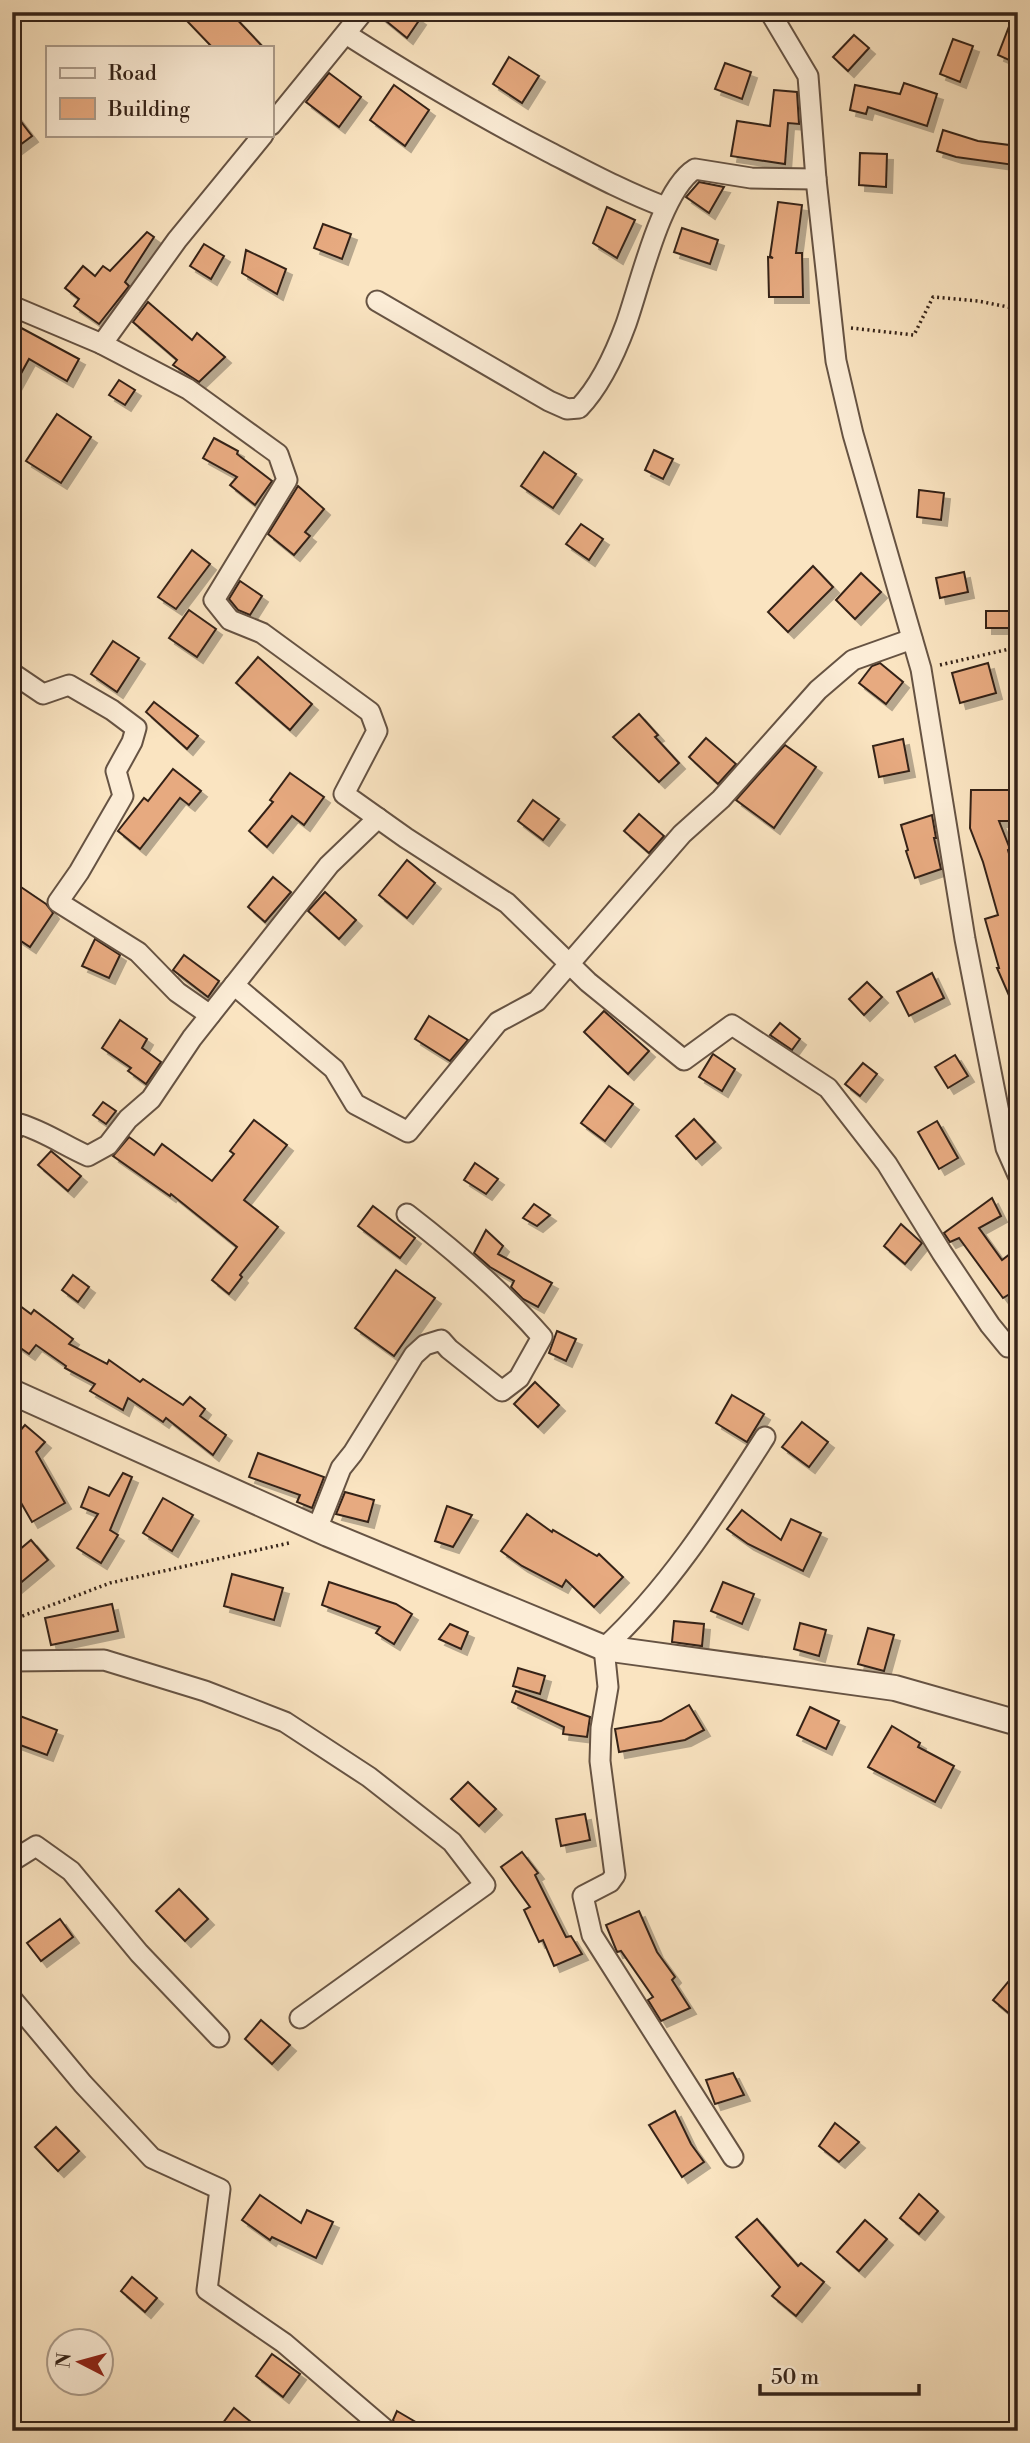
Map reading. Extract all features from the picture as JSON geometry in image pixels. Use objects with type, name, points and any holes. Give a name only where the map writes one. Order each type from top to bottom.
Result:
[{"type":"street","points":[[273,123],[363,12]]},
{"type":"street","points":[[770,12],[808,76],[836,361],[853,434],[921,669],[970,965],[1006,1148],[1018,1175]]},
{"type":"street","points":[[346,34],[429,87],[513,133],[625,192],[665,207]]},
{"type":"street","points":[[102,344],[177,240],[262,136]]},
{"type":"street","points":[[377,301],[549,401],[567,409],[579,408],[596,390],[625,328],[665,207],[686,175],[695,169],[751,178],[816,178]]},
{"type":"street","points":[[12,306],[102,344],[188,389],[278,454],[287,480],[214,600],[230,620],[262,633],[370,712],[377,731],[344,794],[507,903],[588,982],[684,1060],[732,1025],[828,1088],[887,1164],[990,1325],[1008,1347],[1018,1345]]},
{"type":"street","points":[[234,985],[334,1069],[355,1104],[408,1132],[498,1022],[537,1001],[682,834],[721,799],[818,690],[853,660],[912,639]]},
{"type":"street","points":[[12,673],[43,694],[69,685],[112,710],[136,728],[132,742],[116,771],[123,796],[79,872],[58,901],[138,952],[177,992],[210,1015]]},
{"type":"street","points":[[12,1132],[20,1124],[35,1128],[88,1156],[108,1145],[128,1119],[151,1100],[192,1038],[329,865],[378,818]]},
{"type":"street","points":[[322,1532],[341,1468],[414,1355],[425,1345],[441,1340],[502,1391],[519,1378],[542,1336],[485,1279],[407,1214]]},
{"type":"street","points":[[12,1392],[322,1532],[604,1648],[895,1688],[1018,1724]]},
{"type":"street","points":[[604,1648],[632,1622],[676,1570],[765,1437]]},
{"type":"street","points":[[604,1648],[608,1688],[601,1728],[600,1761],[615,1874],[610,1882],[583,1896],[592,1935],[733,2157]]},
{"type":"street","points":[[12,1661],[104,1660],[205,1691],[285,1722],[369,1777],[452,1842],[485,1885],[300,2018]]},
{"type":"street","points":[[12,1861],[36,1846],[71,1871],[139,1953],[219,2037]]},
{"type":"street","points":[[12,1999],[83,2084],[152,2158],[220,2189],[207,2290],[284,2343],[387,2431]]},
{"type":"path","points":[[832,326],[914,335],[933,297],[978,301],[1018,309]]},
{"type":"path","points":[[921,669],[1018,647]]},
{"type":"path","points":[[12,1620],[110,1583],[322,1532]]},
{"type":"building","points":[[198,12],[230,12],[262,46],[211,46],[188,22]]},
{"type":"building","points":[[375,12],[410,12],[420,19],[407,38]]},
{"type":"building","points":[[1010,24],[1018,26],[1018,64],[998,55]]},
{"type":"building","points":[[854,35],[869,48],[848,71],[833,57]]},
{"type":"building","points":[[953,39],[973,46],[960,82],[940,74]]},
{"type":"building","points":[[509,57],[539,76],[522,103],[493,84]]},
{"type":"building","points":[[725,63],[751,72],[742,99],[715,89]]},
{"type":"building","points":[[329,73],[361,97],[339,127],[306,102]]},
{"type":"building","points":[[904,83],[937,94],[927,126],[868,107],[866,114],[850,110],[855,85],[900,94]]},
{"type":"building","points":[[394,85],[429,110],[405,146],[370,120]]},
{"type":"building","points":[[774,90],[797,92],[799,124],[788,123],[785,164],[731,156],[737,121],[770,126]]},
{"type":"building","points":[[12,110],[32,136],[12,151]]},
{"type":"building","points":[[943,130],[978,141],[1017,146],[1014,165],[956,157],[937,151]]},
{"type":"building","points":[[860,153],[887,154],[886,187],[859,185]]},
{"type":"building","points":[[699,182],[724,187],[709,213],[686,197]]},
{"type":"building","points":[[778,202],[802,205],[796,253],[802,253],[803,297],[769,297],[768,257],[773,258],[770,256]]},
{"type":"building","points":[[607,207],[635,220],[617,258],[593,243]]},
{"type":"building","points":[[323,224],[351,234],[342,259],[314,248]]},
{"type":"building","points":[[682,228],[718,240],[710,264],[674,252]]},
{"type":"building","points":[[147,232],[154,237],[125,282],[129,286],[99,324],[74,306],[79,299],[65,288],[83,266],[95,276],[103,266],[110,271]]},
{"type":"building","points":[[204,244],[224,256],[211,279],[190,266]]},
{"type":"building","points":[[246,250],[286,269],[277,294],[242,273]]},
{"type":"building","points":[[148,302],[192,340],[197,333],[225,357],[199,382],[173,365],[177,360],[133,322]]},
{"type":"building","points":[[12,323],[79,359],[67,381],[29,359],[12,390]]},
{"type":"building","points":[[119,380],[135,390],[125,405],[109,395]]},
{"type":"building","points":[[57,414],[91,437],[61,483],[26,461]]},
{"type":"building","points":[[214,438],[238,451],[237,454],[272,481],[255,505],[230,485],[237,477],[203,458]]},
{"type":"building","points":[[654,450],[673,459],[663,479],[645,470]]},
{"type":"building","points":[[544,452],[576,474],[553,508],[521,486]]},
{"type":"building","points":[[298,486],[324,509],[305,532],[310,536],[294,555],[268,534]]},
{"type":"building","points":[[919,490],[944,493],[941,520],[917,517]]},
{"type":"building","points":[[581,524],[603,539],[589,560],[566,544]]},
{"type":"building","points":[[192,550],[210,564],[176,609],[158,597]]},
{"type":"building","points":[[813,566],[833,587],[788,632],[768,612]]},
{"type":"building","points":[[964,572],[968,592],[940,598],[936,578]]},
{"type":"building","points":[[861,573],[881,592],[855,619],[836,600]]},
{"type":"building","points":[[240,581],[262,596],[250,615],[238,610],[229,599]]},
{"type":"building","points":[[189,610],[216,629],[197,657],[169,638]]},
{"type":"building","points":[[986,611],[1010,611],[1010,628],[986,628]]},
{"type":"building","points":[[113,641],[139,658],[117,692],[91,674]]},
{"type":"building","points":[[258,657],[312,704],[290,730],[236,683]]},
{"type":"building","points":[[880,663],[903,682],[886,704],[859,683],[872,666]]},
{"type":"building","points":[[988,663],[996,693],[960,703],[952,673]]},
{"type":"building","points":[[154,702],[198,736],[187,749],[146,712]]},
{"type":"building","points":[[639,714],[658,735],[655,737],[679,763],[659,782],[613,737]]},
{"type":"building","points":[[706,738],[736,764],[718,784],[689,757]]},
{"type":"building","points":[[903,739],[909,771],[879,777],[873,746]]},
{"type":"building","points":[[785,745],[816,767],[774,828],[736,800]]},
{"type":"building","points":[[173,769],[201,791],[189,805],[180,798],[140,849],[118,831],[144,798],[148,801]]},
{"type":"building","points":[[290,773],[324,797],[304,825],[292,816],[267,847],[249,831],[273,802],[270,800]]},
{"type":"building","points":[[971,790],[1012,790],[1012,821],[999,821],[1010,849],[1008,850],[1018,887],[1018,896],[1011,898],[1018,921],[1018,1016],[997,968],[985,919],[998,915],[970,828]]},
{"type":"building","points":[[533,800],[559,819],[543,840],[518,821]]},
{"type":"building","points":[[639,814],[664,836],[649,853],[624,831]]},
{"type":"building","points":[[932,815],[941,869],[915,878],[901,825]]},
{"type":"building","points":[[407,860],[435,883],[407,918],[379,895]]},
{"type":"building","points":[[273,877],[291,892],[265,922],[248,907]]},
{"type":"building","points":[[12,881],[46,904],[53,913],[30,947],[12,935]]},
{"type":"building","points":[[325,892],[356,920],[339,939],[308,911]]},
{"type":"building","points":[[95,939],[120,955],[109,978],[82,966]]},
{"type":"building","points":[[184,955],[219,981],[208,997],[173,970]]},
{"type":"building","points":[[932,973],[944,998],[909,1016],[897,992]]},
{"type":"building","points":[[867,982],[882,997],[864,1015],[849,999]]},
{"type":"building","points":[[604,1011],[649,1051],[628,1074],[584,1032]]},
{"type":"building","points":[[429,1016],[468,1040],[450,1061],[415,1039]]},
{"type":"building","points":[[120,1020],[147,1039],[142,1048],[161,1062],[146,1084],[128,1071],[131,1068],[102,1048]]},
{"type":"building","points":[[780,1023],[800,1039],[792,1050],[770,1035]]},
{"type":"building","points":[[713,1054],[735,1069],[722,1091],[699,1077]]},
{"type":"building","points":[[955,1055],[968,1076],[948,1088],[935,1067]]},
{"type":"building","points":[[863,1063],[877,1074],[860,1096],[845,1084]]},
{"type":"building","points":[[609,1086],[633,1104],[605,1141],[581,1123]]},
{"type":"building","points":[[103,1102],[116,1111],[106,1124],[93,1115]]},
{"type":"building","points":[[694,1119],[715,1142],[696,1159],[676,1136]]},
{"type":"building","points":[[254,1120],[287,1145],[244,1200],[278,1227],[240,1275],[242,1277],[229,1294],[212,1280],[237,1247],[171,1194],[170,1196],[113,1156],[129,1137],[154,1155],[162,1144],[212,1181],[234,1154],[230,1151]]},
{"type":"building","points":[[937,1121],[958,1158],[939,1169],[918,1132]]},
{"type":"building","points":[[51,1151],[81,1176],[68,1191],[38,1165]]},
{"type":"building","points":[[475,1163],[498,1179],[486,1194],[464,1180]]},
{"type":"building","points":[[992,1198],[1001,1216],[979,1228],[1002,1260],[1010,1254],[1018,1265],[1018,1289],[1003,1298],[959,1238],[950,1242],[944,1233]]},
{"type":"building","points":[[534,1204],[550,1215],[537,1226],[523,1218]]},
{"type":"building","points":[[373,1206],[415,1238],[400,1258],[358,1226]]},
{"type":"building","points":[[901,1224],[922,1243],[905,1264],[884,1246]]},
{"type":"building","points":[[486,1230],[503,1246],[498,1254],[552,1283],[538,1307],[523,1299],[511,1287],[514,1281],[490,1267],[474,1253]]},
{"type":"building","points":[[396,1270],[435,1298],[394,1356],[355,1328]]},
{"type":"building","points":[[73,1275],[89,1287],[78,1302],[62,1290]]},
{"type":"building","points":[[12,1300],[31,1314],[34,1310],[73,1339],[69,1344],[107,1364],[109,1360],[140,1382],[143,1379],[183,1405],[190,1397],[205,1409],[200,1416],[226,1435],[213,1455],[166,1418],[163,1422],[128,1398],[123,1410],[90,1391],[95,1384],[65,1368],[66,1366],[36,1345],[29,1354],[12,1342]]},
{"type":"building","points":[[557,1331],[576,1339],[566,1361],[549,1353]]},
{"type":"building","points":[[535,1382],[559,1405],[538,1427],[514,1404]]},
{"type":"building","points":[[732,1395],[764,1414],[747,1442],[716,1423]]},
{"type":"building","points":[[802,1422],[828,1442],[809,1467],[782,1447]]},
{"type":"building","points":[[25,1425],[45,1442],[36,1452],[65,1503],[32,1522],[12,1487],[12,1440]]},
{"type":"building","points":[[258,1453],[324,1477],[312,1508],[297,1502],[300,1495],[249,1477]]},
{"type":"building","points":[[123,1473],[132,1477],[110,1530],[118,1535],[101,1563],[77,1548],[98,1514],[81,1507],[89,1487],[109,1496]]},
{"type":"building","points":[[345,1492],[374,1500],[368,1522],[336,1514]]},
{"type":"building","points":[[163,1498],[193,1515],[172,1551],[143,1533]]},
{"type":"building","points":[[447,1506],[472,1515],[453,1547],[435,1541]]},
{"type":"building","points":[[742,1510],[781,1540],[791,1519],[821,1533],[803,1571],[748,1544],[727,1529]]},
{"type":"building","points":[[527,1514],[552,1532],[553,1530],[597,1556],[599,1554],[623,1577],[594,1607],[566,1580],[562,1587],[522,1566],[501,1551]]},
{"type":"building","points":[[31,1540],[48,1560],[12,1590],[12,1556]]},
{"type":"building","points":[[232,1574],[283,1588],[274,1620],[224,1606]]},
{"type":"building","points":[[329,1582],[396,1604],[412,1614],[394,1644],[376,1633],[380,1627],[322,1605]]},
{"type":"building","points":[[723,1582],[754,1594],[742,1624],[711,1611]]},
{"type":"building","points":[[112,1604],[118,1631],[51,1645],[45,1618]]},
{"type":"building","points":[[674,1621],[704,1624],[702,1646],[672,1642]]},
{"type":"building","points":[[800,1623],[826,1630],[819,1656],[794,1649]]},
{"type":"building","points":[[450,1624],[468,1632],[461,1649],[439,1639]]},
{"type":"building","points":[[868,1628],[894,1635],[884,1671],[858,1664]]},
{"type":"building","points":[[518,1668],[545,1676],[540,1694],[513,1686]]},
{"type":"building","points":[[516,1691],[590,1717],[587,1737],[563,1734],[564,1727],[512,1702]]},
{"type":"building","points":[[689,1705],[704,1730],[685,1740],[619,1752],[615,1729],[661,1721]]},
{"type":"building","points":[[810,1707],[839,1721],[826,1749],[797,1735]]},
{"type":"building","points":[[12,1713],[57,1730],[47,1755],[12,1742]]},
{"type":"building","points":[[892,1726],[920,1743],[918,1747],[954,1766],[935,1802],[868,1767]]},
{"type":"building","points":[[468,1782],[496,1809],[479,1826],[451,1799]]},
{"type":"building","points":[[585,1814],[590,1840],[561,1846],[556,1819]]},
{"type":"building","points":[[522,1852],[538,1873],[535,1875],[566,1937],[571,1936],[582,1954],[554,1966],[543,1940],[539,1942],[524,1910],[530,1907],[501,1867]]},
{"type":"building","points":[[179,1889],[208,1919],[185,1941],[156,1911]]},
{"type":"building","points":[[639,1911],[657,1952],[675,1977],[672,1980],[690,2008],[661,2021],[648,2000],[653,1997],[621,1951],[617,1952],[606,1925]]},
{"type":"building","points":[[60,1919],[73,1937],[41,1961],[27,1943]]},
{"type":"building","points":[[1018,1970],[1018,2021],[993,2000]]},
{"type":"building","points":[[261,2020],[290,2045],[272,2064],[245,2039]]},
{"type":"building","points":[[733,2073],[744,2095],[715,2104],[706,2080]]},
{"type":"building","points":[[675,2111],[691,2144],[704,2162],[682,2177],[649,2125]]},
{"type":"building","points":[[835,2123],[859,2142],[839,2162],[819,2146]]},
{"type":"building","points":[[56,2127],[79,2151],[58,2171],[35,2147]]},
{"type":"building","points":[[919,2194],[938,2211],[919,2234],[900,2218]]},
{"type":"building","points":[[260,2195],[301,2223],[307,2210],[333,2222],[316,2258],[272,2237],[270,2240],[242,2220]]},
{"type":"building","points":[[757,2219],[798,2266],[801,2263],[824,2282],[796,2316],[772,2296],[780,2287],[736,2237]]},
{"type":"building","points":[[865,2220],[887,2239],[859,2271],[837,2252]]},
{"type":"building","points":[[132,2277],[157,2298],[145,2312],[121,2291]]},
{"type":"building","points":[[272,2354],[300,2374],[283,2397],[256,2376]]},
{"type":"building","points":[[234,2408],[262,2431],[217,2431]]},
{"type":"building","points":[[397,2411],[431,2431],[399,2431],[393,2420]]}]
